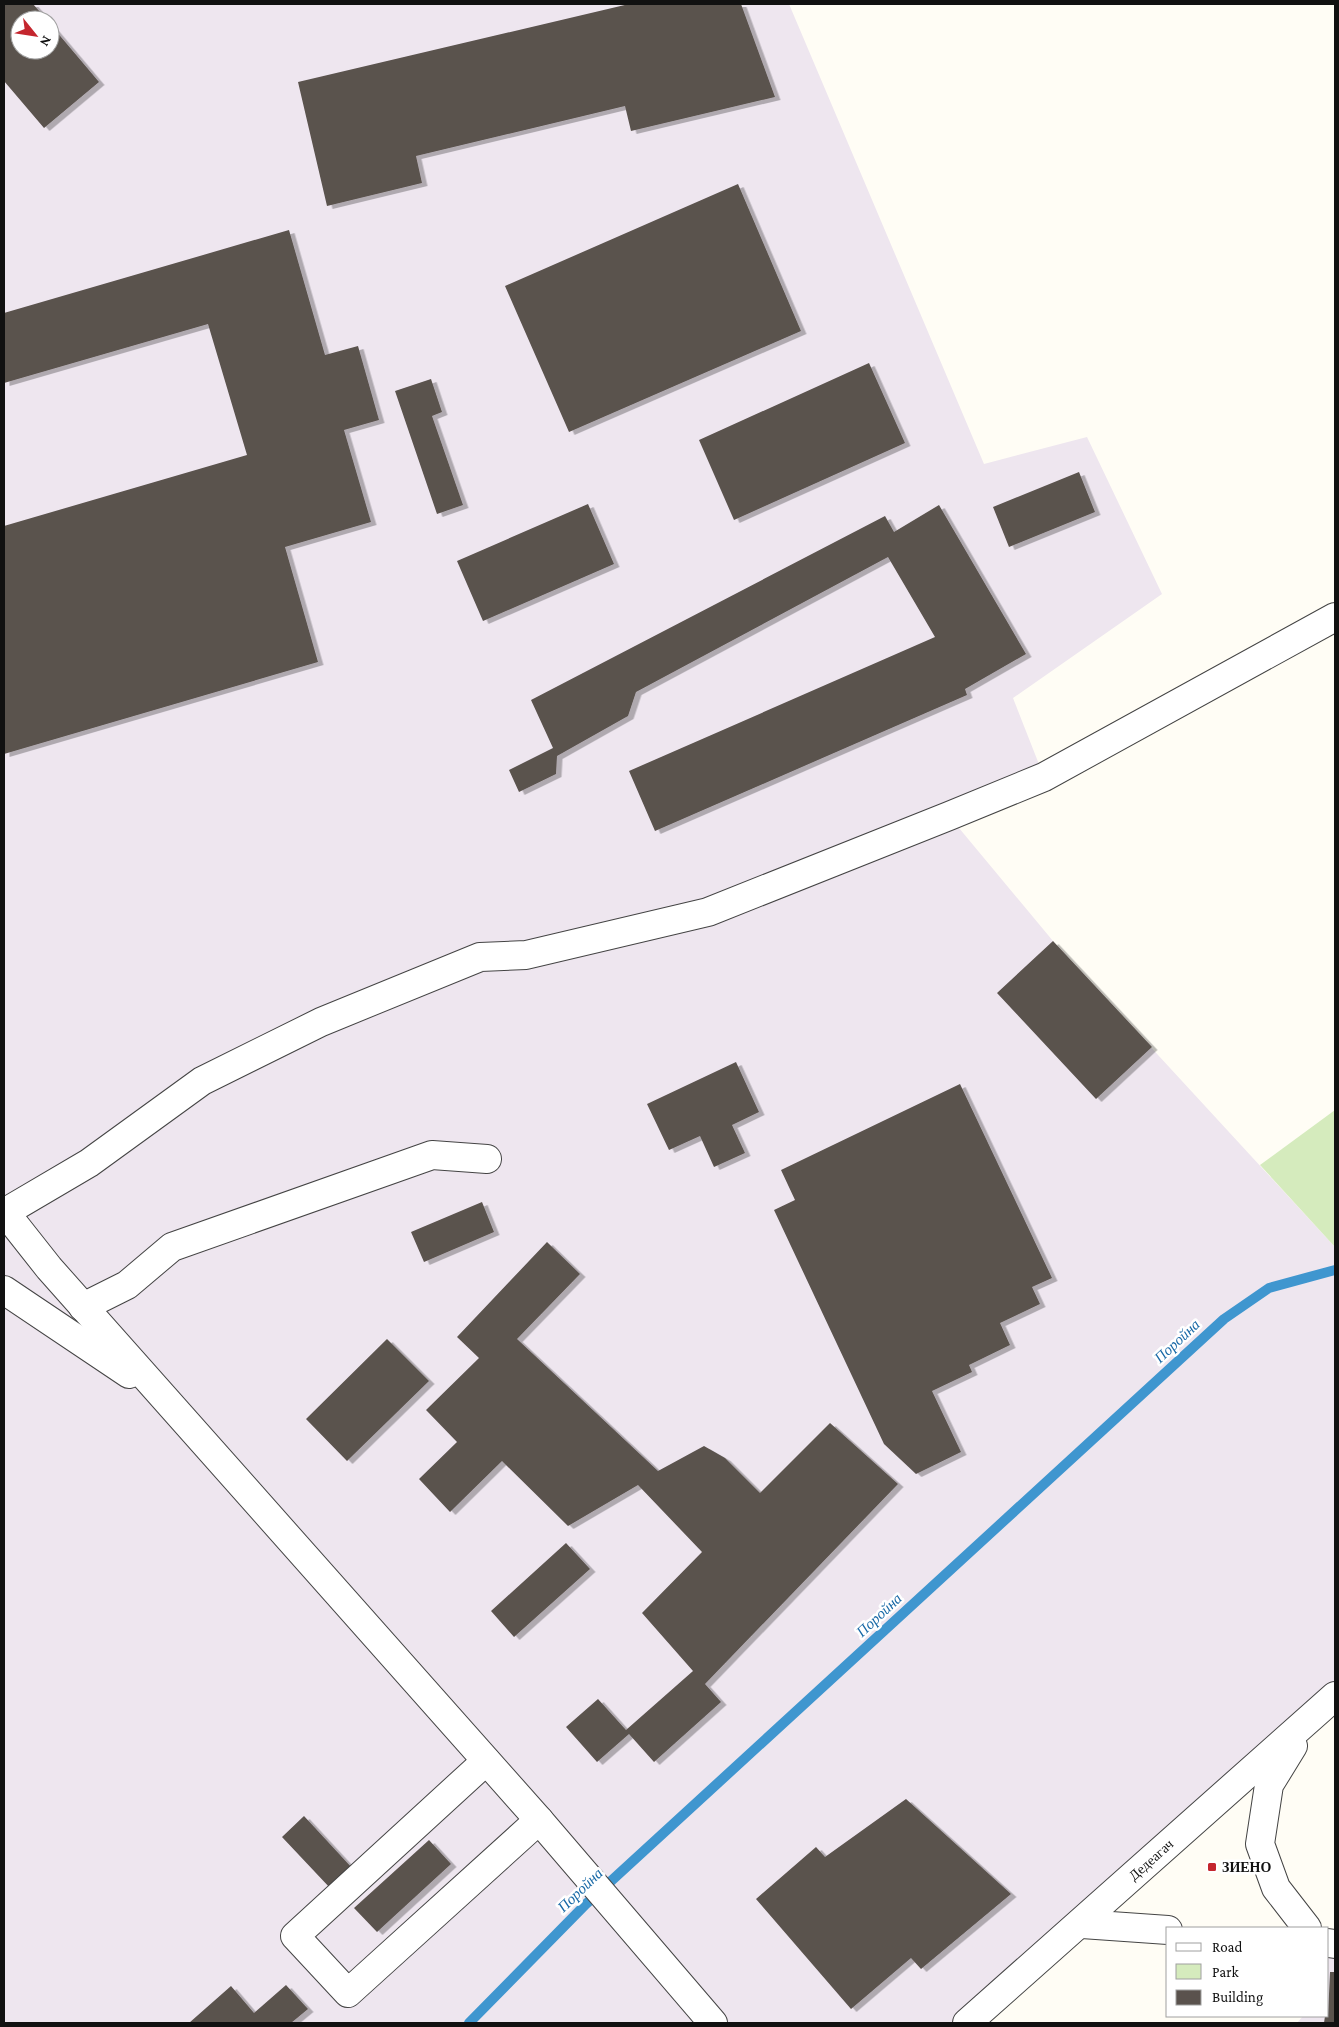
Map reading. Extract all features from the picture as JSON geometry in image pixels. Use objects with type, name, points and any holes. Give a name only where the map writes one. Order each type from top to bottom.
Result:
[{"type":"street","points":[[713,2023],[539,1820],[83,1307],[4,1212],[89,1163],[202,1081],[321,1022],[480,957],[526,956],[708,912],[1044,777],[1335,617]]},
{"type":"street","points":[[83,1307],[127,1284],[172,1247],[432,1155],[487,1159]]},
{"type":"street","points":[[4,1290],[160,1394]]},
{"type":"street","name":"Дедеагач","points":[[967,2023],[1082,1924],[1335,1696]]},
{"type":"street","points":[[1306,1927],[1276,1888],[1260,1844],[1269,1785],[1309,1720]]},
{"type":"street","points":[[486,1761],[295,1936],[348,1992],[539,1820]]},
{"type":"street","points":[[1082,1924],[1166,1930]]},
{"type":"shaded area","points":[[4,4],[789,4],[984,464],[1087,437],[1162,594],[1013,698],[1044,777],[949,816],[1053,941],[1335,1247],[1335,1696],[967,2023],[4,2023]]},
{"type":"shaded area","points":[[1329,1943],[1335,1944],[1335,2023],[1297,2023],[1302,2017],[1329,2017]]},
{"type":"green space","points":[[1335,1110],[1335,1247],[1260,1165]]},
{"type":"building","points":[[4,4],[33,4],[38,10],[10,10],[10,60],[60,60],[60,36],[99,82],[44,128],[4,81]]},
{"type":"building","points":[[629,4],[741,4],[775,97],[631,131],[625,106],[416,156],[422,183],[327,206],[298,82]]},
{"type":"building","points":[[738,184],[801,331],[569,432],[505,286]]},
{"type":"building","points":[[289,230],[325,355],[358,346],[379,420],[344,430],[371,522],[285,547],[318,662],[4,754],[4,526],[247,455],[208,324],[4,383],[4,313]]},
{"type":"building","points":[[869,363],[905,443],[734,520],[699,440]]},
{"type":"building","points":[[431,379],[442,412],[432,416],[463,505],[437,514],[395,391]]},
{"type":"building","points":[[1079,472],[1095,512],[1009,547],[993,507]]},
{"type":"building","points":[[588,504],[614,564],[483,621],[457,561]]},
{"type":"building","points":[[939,505],[1026,654],[965,689],[967,695],[655,831],[629,771],[935,637],[888,557],[636,692],[628,716],[557,756],[556,774],[519,792],[509,770],[553,748],[531,700],[885,516],[894,532]]},
{"type":"building","points":[[1053,941],[1152,1047],[1096,1099],[997,993]]},
{"type":"building","points":[[736,1062],[759,1112],[732,1125],[745,1153],[714,1167],[700,1136],[669,1150],[647,1104]]},
{"type":"building","points":[[960,1084],[1052,1278],[1032,1287],[1040,1304],[1000,1323],[1010,1345],[969,1365],[972,1372],[932,1391],[961,1452],[916,1474],[884,1444],[774,1210],[795,1200],[781,1170]]},
{"type":"building","points":[[482,1202],[494,1232],[424,1262],[411,1232]]},
{"type":"building","points":[[547,1242],[580,1274],[517,1339],[658,1471],[704,1446],[725,1458],[760,1493],[830,1423],[898,1484],[705,1684],[721,1702],[654,1762],[629,1734],[597,1762],[566,1727],[598,1699],[626,1730],[693,1671],[642,1613],[702,1552],[638,1485],[568,1526],[502,1461],[450,1512],[419,1479],[457,1442],[426,1410],[479,1358],[457,1337]]},
{"type":"building","points":[[387,1339],[429,1381],[347,1461],[306,1419]]},
{"type":"building","points":[[566,1543],[590,1569],[514,1637],[491,1611]]},
{"type":"building","points":[[906,1799],[1011,1894],[921,1969],[911,1958],[851,2009],[756,1899],[816,1847],[825,1857]]},
{"type":"building","points":[[304,1816],[353,1869],[331,1889],[282,1837]]},
{"type":"building","points":[[429,1840],[451,1864],[377,1932],[354,1908]]},
{"type":"building","points":[[1330,1972],[1335,1972],[1335,2023],[1324,2023],[1325,2017],[1329,2017]]},
{"type":"building","points":[[286,1985],[308,2009],[291,2023],[189,2023],[231,1986],[254,2013]]},
{"type":"waterway","name":"Поройна","points":[[469,2023],[586,1904],[1224,1319],[1269,1288],[1335,1270]]},
{"type":"place","name":"ЗИЕНО","points":[[1212,1867]]}]
